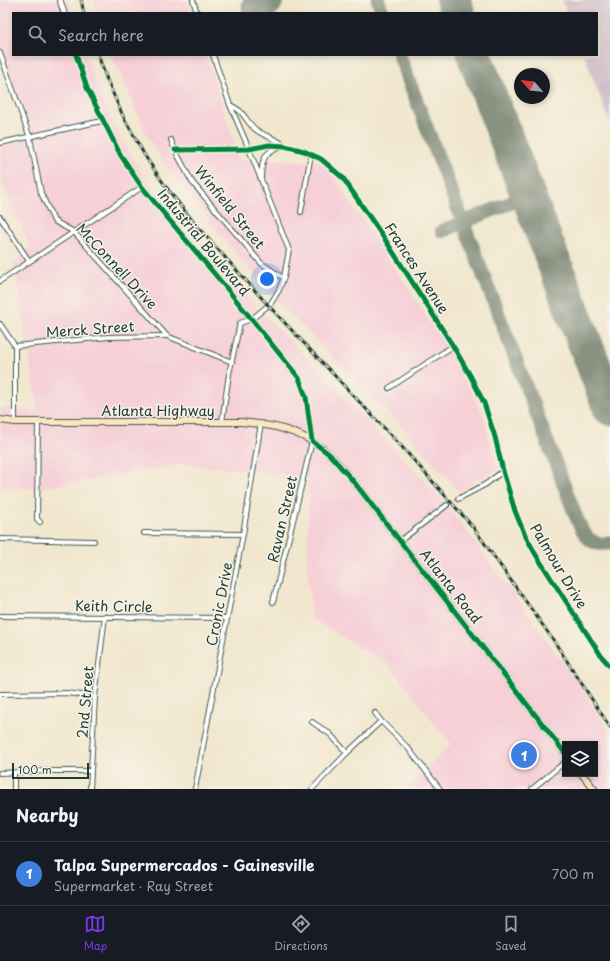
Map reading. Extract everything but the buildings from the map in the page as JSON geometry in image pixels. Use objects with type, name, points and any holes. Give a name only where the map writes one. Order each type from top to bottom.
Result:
[{"type":"main road","name":"Atlanta Highway","points":[[0,420],[15,422],[262,423],[278,427],[312,441]]},
{"type":"main road","name":"Atlanta Road","points":[[312,441],[329,454],[354,482],[562,749]]},
{"type":"main road","points":[[584,777],[594,789]]},
{"type":"street","points":[[60,0],[64,12]]},
{"type":"street","points":[[193,0],[198,12]]},
{"type":"street","name":"McConnell Drive","points":[[0,53],[1,60],[30,138],[41,193],[54,221],[74,232],[166,336],[232,362]]},
{"type":"street","name":"Industrial Boulevard","points":[[76,56],[87,88],[102,121],[120,154],[142,187],[299,378],[306,397],[312,441]]},
{"type":"street","points":[[213,56],[230,105],[289,250],[284,277],[279,290],[270,303],[252,319],[240,323],[222,422]]},
{"type":"street","name":"Frances Avenue","points":[[230,105],[240,111],[247,122],[264,136],[281,142],[285,146]]},
{"type":"street","points":[[0,143],[30,138],[102,121]]},
{"type":"street","name":"Winfield Street","points":[[170,140],[192,182],[261,263],[280,276],[284,277]]},
{"type":"street","name":"Frances Avenue","points":[[175,150],[249,149],[269,145],[285,146],[312,154],[336,170],[347,183],[453,346],[471,377],[484,403],[496,437],[503,471]]},
{"type":"street","points":[[261,179],[262,161],[266,154],[271,150],[285,146]]},
{"type":"street","points":[[301,212],[312,154]]},
{"type":"street","points":[[0,281],[142,187]]},
{"type":"street","points":[[0,217],[29,261]]},
{"type":"street","points":[[0,324],[15,346],[15,422]]},
{"type":"street","name":"Merck Street","points":[[15,346],[108,337],[166,336]]},
{"type":"street","points":[[389,388],[453,346]]},
{"type":"street","points":[[38,421],[37,519],[40,522]]},
{"type":"street","name":"Cronic Drive","points":[[195,789],[243,534],[262,423]]},
{"type":"street","name":"Ravan Street","points":[[273,602],[312,441]]},
{"type":"street","points":[[458,499],[486,484],[503,471]]},
{"type":"street","name":"Palmour Drive","points":[[503,471],[515,511],[524,533],[536,555],[602,657],[610,666]]},
{"type":"street","points":[[400,541],[447,505]]},
{"type":"street","points":[[144,533],[243,534]]},
{"type":"street","points":[[0,539],[94,541]]},
{"type":"street","name":"Keith Circle","points":[[0,616],[227,618]]},
{"type":"street","name":"2nd Street","points":[[90,789],[95,697],[105,616]]},
{"type":"street","points":[[0,694],[67,693],[95,697]]},
{"type":"street","points":[[375,713],[408,748],[440,789]]},
{"type":"street","points":[[312,789],[381,721]]},
{"type":"street","points":[[312,722],[330,734],[347,753]]},
{"type":"street","points":[[532,789],[562,764]]},
{"type":"street","points":[[0,773],[91,771]]},
{"type":"street","points":[[14,773],[14,789]]},
{"type":"shaded area","points":[[0,0],[68,0],[72,12],[12,12],[12,56],[85,56],[112,123],[140,171],[166,209],[192,240],[444,501],[588,696],[610,734],[610,789],[405,789],[451,744],[389,665],[312,619],[307,568],[309,477],[184,464],[37,489],[0,487],[0,407],[38,412],[14,264],[30,247],[0,179],[0,148],[31,137],[0,45]]},
{"type":"shaded area","points":[[94,0],[188,0],[192,12],[98,12]]},
{"type":"shaded area","points":[[562,0],[610,0],[610,123],[584,56],[598,56],[598,12],[567,12]]},
{"type":"shaded area","points":[[112,56],[206,56],[240,161],[274,159],[324,163],[458,363],[482,413],[498,468],[459,492],[398,423],[284,308],[229,245],[167,168],[147,136]]},
{"type":"taxiway","points":[[251,0],[259,7]]},
{"type":"taxiway","points":[[378,0],[383,12]]},
{"type":"taxiway","points":[[399,56],[577,519],[585,535],[593,541],[603,544],[610,543]]},
{"type":"taxiway","points":[[442,231],[527,196]]},
{"type":"runway","points":[[259,7],[266,0]]},
{"type":"runway","points":[[453,0],[458,12]]},
{"type":"runway","points":[[474,56],[610,408]]},
{"type":"railway","points":[[81,0],[84,12]]},
{"type":"railway","points":[[98,56],[123,116],[145,156],[166,187],[195,224],[268,305],[402,447],[473,527],[554,641],[610,727]]},
{"type":"cycle path","points":[[76,56],[87,88],[120,154],[142,187],[299,378],[306,397],[312,441],[329,454],[354,482],[562,749]]},
{"type":"cycle path","points":[[175,150],[249,149],[269,145],[285,146],[304,151],[321,159],[343,178],[386,241],[471,377],[484,403],[515,511],[524,533],[536,555],[602,657],[610,666]]},
{"type":"place","name":"Talpa Supermercados - Gainesville","points":[[524,755]]}]
